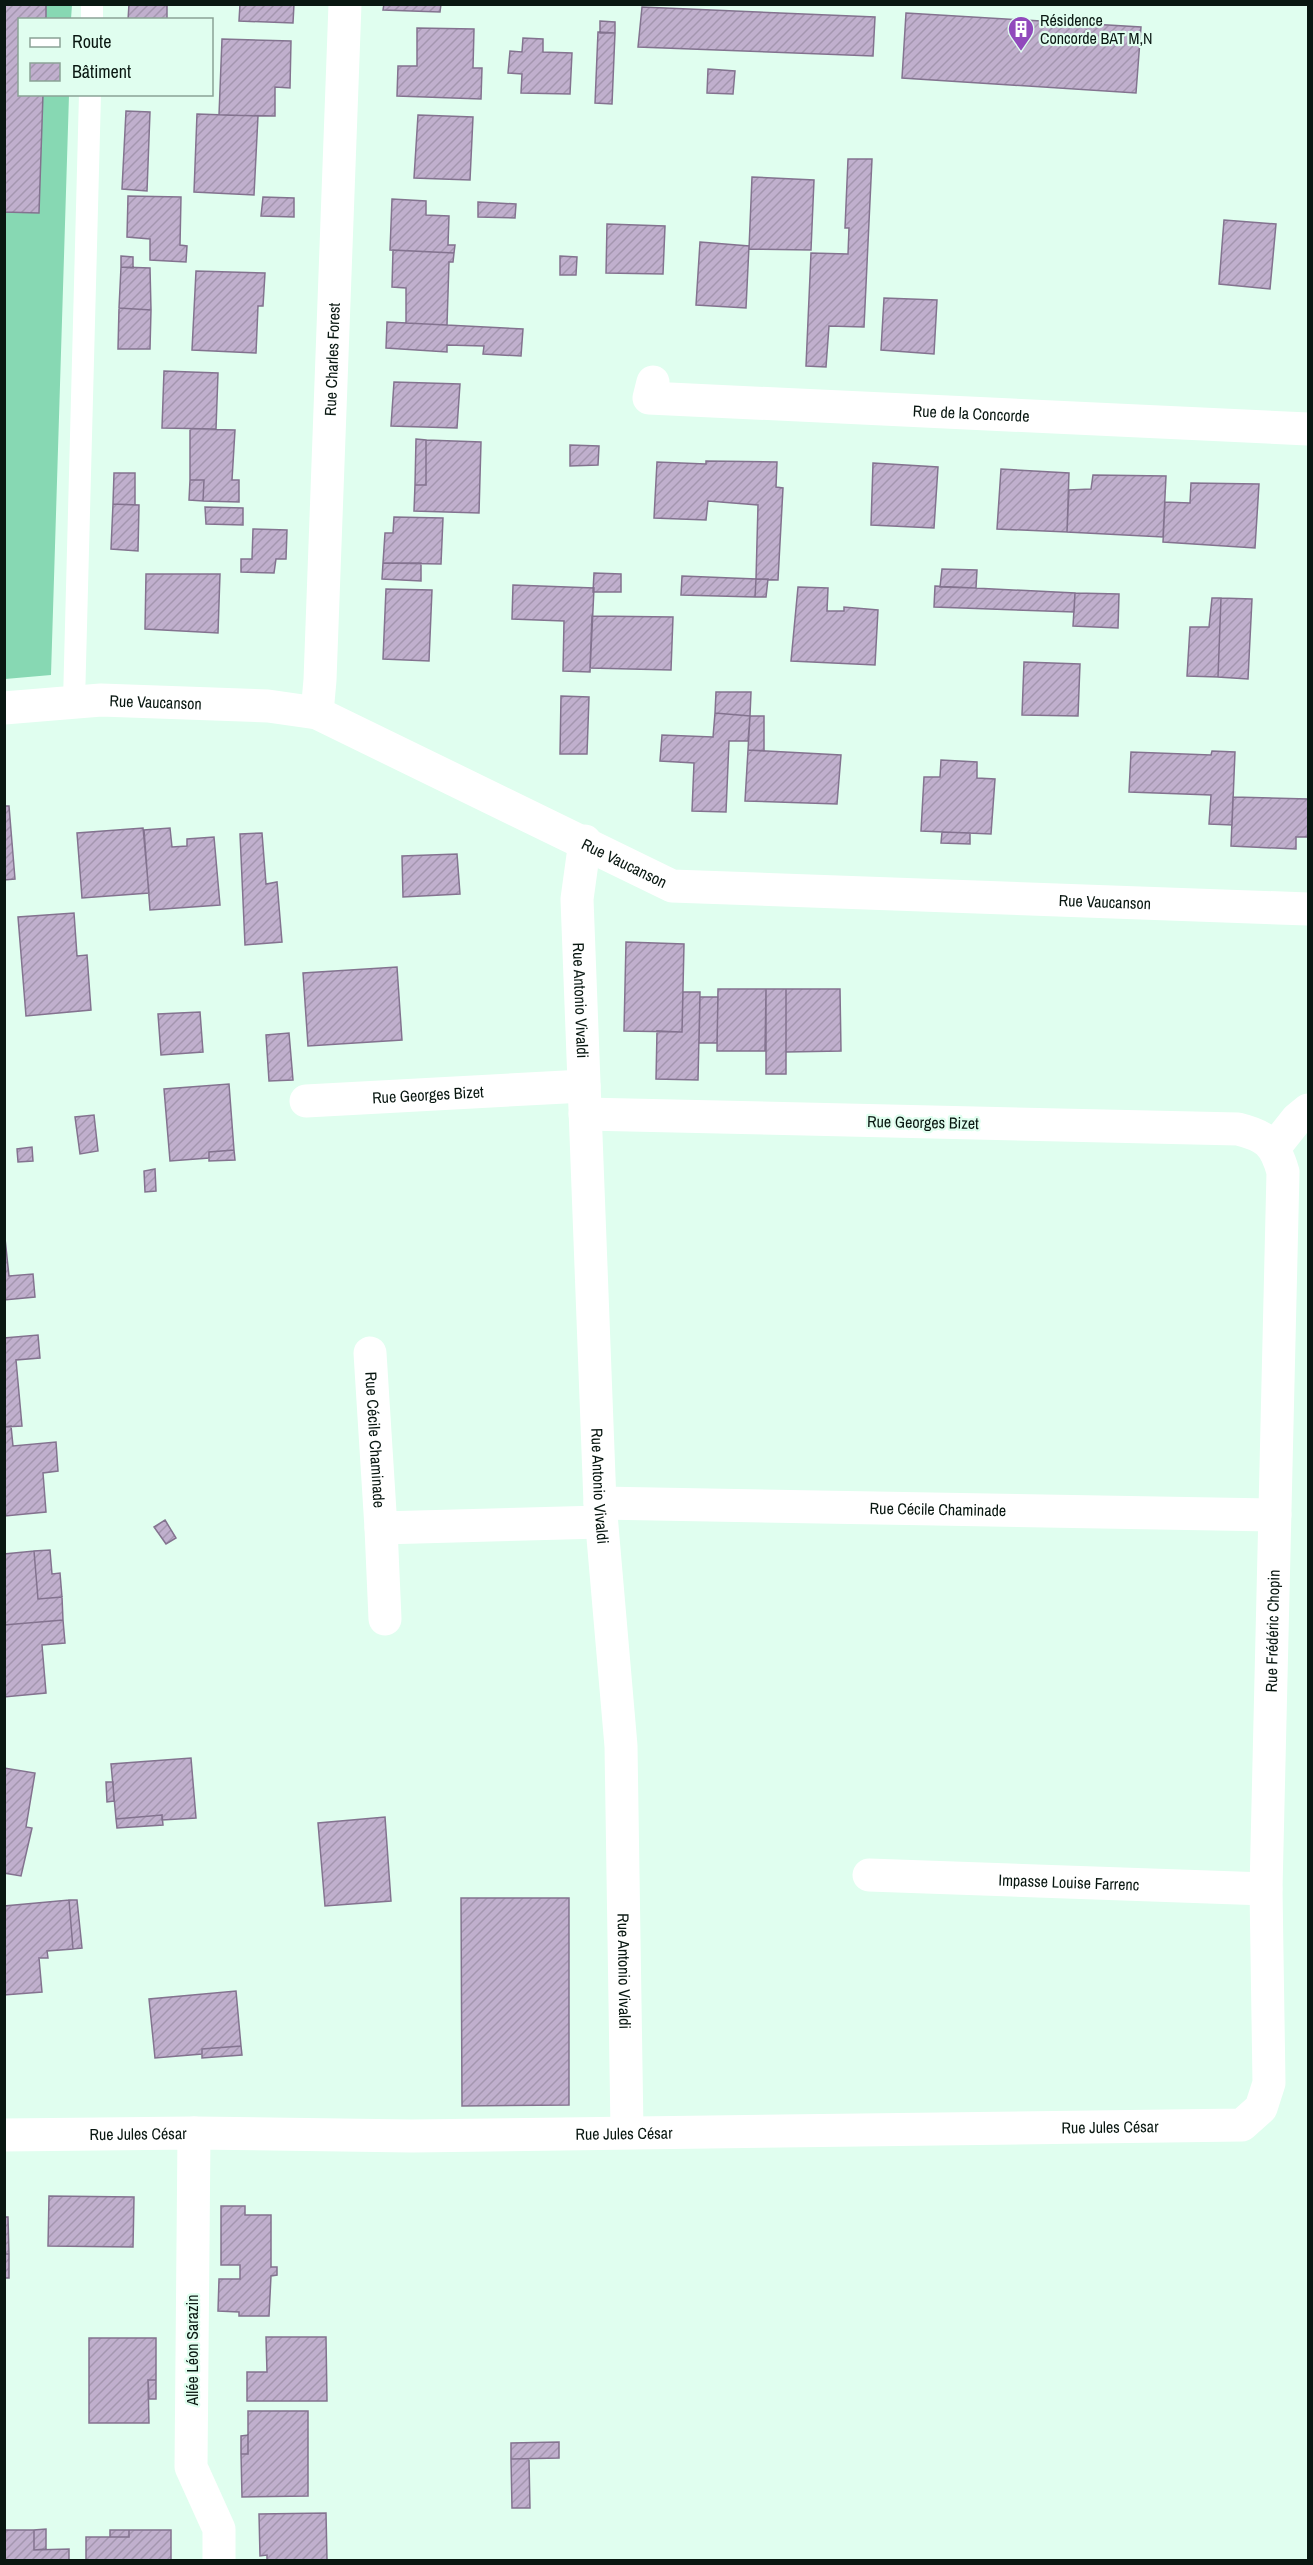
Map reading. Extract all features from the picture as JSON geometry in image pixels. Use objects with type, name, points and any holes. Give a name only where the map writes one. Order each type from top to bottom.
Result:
[{"type":"street","name":"Rue Charles Forest","points":[[317,713],[345,4]]},
{"type":"street","name":"Rue de la Concorde","points":[[653,382],[650,398],[1308,429]]},
{"type":"street","name":"Rue Vaucanson","points":[[4,708],[101,700],[268,706],[317,713],[585,841],[672,886],[1308,909]]},
{"type":"street","name":"Rue Antonio Vivaldi","points":[[585,841],[577,899],[601,1513],[621,1746],[627,2131]]},
{"type":"street","name":"Rue Georges Bizet","points":[[306,1101],[584,1100],[1238,1129],[1267,1141]]},
{"type":"street","points":[[1267,1141],[1308,1110]]},
{"type":"street","name":"Rue Frédéric Chopin","points":[[1242,2125],[1261,2108],[1269,2083],[1266,1889],[1283,1172],[1267,1141]]},
{"type":"street","name":"Rue Cécile Chaminade","points":[[370,1353],[385,1619]]},
{"type":"street","name":"Rue Cécile Chaminade","points":[[381,1528],[601,1513],[1275,1515]]},
{"type":"street","name":"Impasse Louise Farrenc","points":[[869,1875],[1266,1889]]},
{"type":"street","name":"Rue Jules César","points":[[4,2135],[194,2133],[412,2136],[627,2131],[1242,2125]]},
{"type":"street","name":"Allée Léon Sarazin","points":[[194,2133],[192,2467],[219,2529],[219,2560]]},
{"type":"lane","points":[[74,702],[90,96]]},
{"type":"green space","points":[[5,5],[72,5],[71,18],[18,18],[18,96],[69,96],[51,675],[5,679]]},
{"type":"building","points":[[4,4],[46,4],[46,18],[18,18],[18,96],[43,96],[39,213],[4,212]]},
{"type":"building","points":[[129,4],[167,4],[167,18],[128,18]]},
{"type":"building","points":[[240,4],[294,4],[293,23],[239,21]]},
{"type":"building","points":[[384,4],[441,4],[440,12],[383,10]]},
{"type":"building","points":[[642,7],[875,17],[873,56],[638,47]]},
{"type":"building","name":"Résidence Concorde BAT M,N","points":[[906,13],[1141,27],[1136,93],[902,78]]},
{"type":"building","points":[[600,21],[615,22],[615,33],[600,33]]},
{"type":"building","points":[[417,28],[474,29],[473,68],[482,68],[481,99],[397,96],[398,66],[417,66]]},
{"type":"building","points":[[598,32],[615,33],[612,104],[595,103]]},
{"type":"building","points":[[523,38],[543,39],[543,52],[572,53],[570,94],[521,93],[522,74],[508,73],[510,51],[522,52]]},
{"type":"building","points":[[222,39],[291,41],[290,88],[275,87],[275,116],[219,115]]},
{"type":"building","points":[[708,69],[735,71],[733,94],[707,93]]},
{"type":"building","points":[[126,111],[150,112],[147,191],[122,189]]},
{"type":"building","points":[[197,114],[258,116],[254,195],[194,192]]},
{"type":"building","points":[[418,115],[473,117],[470,180],[414,178]]},
{"type":"building","points":[[848,159],[872,159],[864,327],[829,326],[826,367],[806,366],[811,253],[848,254],[849,228],[845,228]]},
{"type":"building","points":[[752,177],[814,180],[811,250],[749,249]]},
{"type":"building","points":[[128,196],[181,197],[180,245],[187,246],[186,262],[150,260],[150,239],[127,237]]},
{"type":"building","points":[[263,197],[294,198],[294,217],[261,216]]},
{"type":"building","points":[[392,199],[426,201],[426,215],[449,216],[448,245],[455,245],[454,253],[390,250]]},
{"type":"building","points":[[478,202],[516,204],[515,218],[478,217]]},
{"type":"building","points":[[1224,220],[1276,224],[1270,289],[1219,284]]},
{"type":"building","points":[[607,224],[665,226],[663,274],[606,273]]},
{"type":"building","points":[[700,242],[749,246],[746,308],[696,305]]},
{"type":"building","points":[[393,250],[454,253],[453,262],[449,262],[447,325],[406,323],[406,288],[392,287]]},
{"type":"building","points":[[121,256],[133,257],[133,268],[121,267]]},
{"type":"building","points":[[560,256],[577,257],[576,275],[560,275]]},
{"type":"building","points":[[121,267],[150,268],[151,310],[119,308]]},
{"type":"building","points":[[196,271],[265,273],[263,306],[258,306],[256,353],[192,350]]},
{"type":"building","points":[[884,298],[937,300],[934,354],[881,350]]},
{"type":"building","points":[[119,308],[151,310],[150,349],[118,349]]},
{"type":"building","points":[[387,322],[523,329],[521,356],[483,354],[484,346],[447,345],[447,352],[386,348]]},
{"type":"building","points":[[164,371],[218,373],[216,429],[162,428]]},
{"type":"building","points":[[394,382],[460,384],[457,428],[391,426]]},
{"type":"building","points":[[190,429],[235,430],[232,480],[239,480],[239,502],[203,501],[204,480],[190,480]]},
{"type":"building","points":[[416,439],[426,440],[426,485],[415,485]]},
{"type":"building","points":[[426,440],[481,442],[479,513],[414,511],[415,485],[426,485]]},
{"type":"building","points":[[570,445],[599,446],[598,465],[570,466]]},
{"type":"building","points":[[706,461],[777,462],[776,487],[783,488],[778,580],[756,579],[758,505],[708,501],[706,520],[654,518],[657,462],[706,464]]},
{"type":"building","points":[[873,463],[938,467],[934,528],[871,525]]},
{"type":"building","points":[[1001,469],[1069,473],[1067,532],[997,529]]},
{"type":"building","points":[[114,473],[135,473],[135,505],[113,504]]},
{"type":"building","points":[[1093,475],[1166,476],[1163,537],[1067,532],[1069,490],[1091,489]]},
{"type":"building","points":[[190,480],[204,480],[203,501],[189,500]]},
{"type":"building","points":[[1191,483],[1259,484],[1255,548],[1163,542],[1165,502],[1190,503]]},
{"type":"building","points":[[113,504],[139,505],[138,551],[111,549]]},
{"type":"building","points":[[205,507],[243,508],[243,525],[206,524]]},
{"type":"building","points":[[394,517],[443,518],[441,564],[383,563],[385,533],[393,533]]},
{"type":"building","points":[[253,529],[287,530],[286,559],[276,559],[274,573],[241,572],[241,559],[252,559]]},
{"type":"building","points":[[383,563],[421,563],[421,581],[382,579]]},
{"type":"building","points":[[942,569],[977,570],[976,588],[940,587]]},
{"type":"building","points":[[594,573],[621,574],[621,592],[593,592]]},
{"type":"building","points":[[146,574],[220,574],[218,633],[145,629]]},
{"type":"building","points":[[682,576],[756,579],[755,597],[681,595]]},
{"type":"building","points":[[756,579],[768,579],[766,597],[755,597]]},
{"type":"building","points":[[513,585],[594,588],[590,672],[563,671],[564,621],[512,619]]},
{"type":"building","points":[[935,586],[1075,593],[1074,612],[934,607]]},
{"type":"building","points":[[798,587],[828,588],[827,611],[844,611],[844,607],[878,610],[875,665],[791,661]]},
{"type":"building","points":[[386,589],[432,590],[429,661],[383,659]]},
{"type":"building","points":[[1075,593],[1119,594],[1118,628],[1073,626]]},
{"type":"building","points":[[1212,598],[1221,598],[1218,677],[1187,676],[1190,627],[1209,627]]},
{"type":"building","points":[[1221,598],[1252,599],[1248,679],[1218,677]]},
{"type":"building","points":[[592,616],[673,617],[671,670],[590,668]]},
{"type":"building","points":[[1024,662],[1080,664],[1078,716],[1022,715]]},
{"type":"building","points":[[716,692],[751,692],[750,716],[715,713]]},
{"type":"building","points":[[561,696],[589,697],[587,754],[560,754]]},
{"type":"building","points":[[715,713],[750,716],[748,741],[729,741],[726,812],[692,811],[694,763],[660,761],[662,735],[713,737]]},
{"type":"building","points":[[750,716],[764,716],[764,751],[748,750]]},
{"type":"building","points":[[748,750],[841,755],[837,804],[745,801]]},
{"type":"building","points":[[1212,751],[1235,752],[1232,825],[1209,824],[1211,795],[1129,792],[1131,752],[1211,755]]},
{"type":"building","points":[[941,760],[977,762],[977,778],[995,779],[991,834],[921,831],[924,777],[940,777]]},
{"type":"building","points":[[1233,797],[1308,799],[1308,837],[1296,837],[1296,849],[1231,846]]},
{"type":"building","points":[[4,806],[9,806],[15,879],[4,880]]},
{"type":"building","points":[[143,828],[149,893],[82,898],[77,833]]},
{"type":"building","points":[[170,828],[172,847],[187,846],[187,839],[214,837],[220,905],[150,910],[144,830]]},
{"type":"building","points":[[942,832],[970,833],[970,844],[941,843]]},
{"type":"building","points":[[262,833],[266,884],[277,882],[282,942],[245,945],[240,834]]},
{"type":"building","points":[[457,854],[460,894],[403,897],[402,856]]},
{"type":"building","points":[[74,913],[77,956],[87,955],[91,1010],[26,1016],[18,917]]},
{"type":"building","points":[[626,942],[684,944],[682,1032],[624,1031]]},
{"type":"building","points":[[397,967],[402,1040],[308,1046],[303,973]]},
{"type":"building","points":[[718,989],[766,989],[765,1051],[717,1051]]},
{"type":"building","points":[[766,989],[786,989],[786,1074],[766,1074]]},
{"type":"building","points":[[786,989],[840,989],[841,1051],[786,1052]]},
{"type":"building","points":[[683,992],[700,992],[698,1080],[656,1079],[657,1031],[682,1032]]},
{"type":"building","points":[[700,997],[718,997],[717,1043],[699,1043]]},
{"type":"building","points":[[200,1012],[203,1052],[161,1055],[158,1014]]},
{"type":"building","points":[[289,1033],[293,1080],[269,1081],[266,1035]]},
{"type":"building","points":[[229,1084],[234,1150],[209,1152],[209,1158],[170,1161],[164,1089]]},
{"type":"building","points":[[94,1115],[98,1151],[80,1154],[75,1117]]},
{"type":"building","points":[[32,1147],[33,1161],[18,1162],[17,1149]]},
{"type":"building","points":[[234,1150],[235,1160],[209,1161],[209,1152]]},
{"type":"building","points":[[155,1169],[156,1191],[145,1192],[144,1171]]},
{"type":"building","points":[[4,1229],[9,1276],[33,1274],[35,1297],[4,1300]]},
{"type":"building","points":[[38,1335],[40,1358],[16,1360],[22,1426],[4,1427],[4,1338]]},
{"type":"building","points":[[11,1426],[13,1446],[56,1442],[58,1471],[43,1473],[46,1512],[5,1516],[4,1427]]},
{"type":"building","points":[[165,1520],[176,1538],[166,1544],[154,1527]]},
{"type":"building","points":[[50,1550],[52,1574],[60,1573],[62,1597],[38,1599],[34,1551]]},
{"type":"building","points":[[34,1551],[38,1599],[62,1597],[63,1620],[4,1625],[4,1554]]},
{"type":"building","points":[[63,1620],[65,1643],[42,1645],[46,1693],[4,1697],[4,1625]]},
{"type":"building","points":[[191,1758],[196,1818],[162,1820],[162,1815],[116,1819],[111,1764]]},
{"type":"building","points":[[4,1768],[35,1773],[26,1827],[32,1828],[21,1876],[4,1873]]},
{"type":"building","points":[[106,1782],[113,1782],[114,1801],[107,1802]]},
{"type":"building","points":[[162,1815],[163,1825],[117,1828],[116,1819]]},
{"type":"building","points":[[385,1817],[391,1901],[325,1906],[318,1823]]},
{"type":"building","points":[[461,1898],[569,1898],[569,2105],[462,2106]]},
{"type":"building","points":[[69,1900],[77,1900],[82,1948],[73,1949]]},
{"type":"building","points":[[69,1900],[73,1949],[47,1951],[48,1958],[39,1958],[42,1992],[4,1995],[4,1906]]},
{"type":"building","points":[[236,1991],[241,2046],[202,2049],[202,2054],[155,2058],[149,1999]]},
{"type":"building","points":[[241,2046],[242,2055],[202,2058],[202,2049]]},
{"type":"building","points":[[49,2196],[134,2197],[133,2247],[48,2246]]},
{"type":"building","points":[[221,2206],[245,2206],[245,2215],[271,2215],[271,2267],[277,2267],[277,2275],[271,2276],[269,2316],[239,2316],[239,2312],[218,2311],[219,2279],[240,2279],[240,2265],[221,2265]]},
{"type":"building","points":[[4,2217],[8,2217],[9,2254],[4,2254]]},
{"type":"building","points":[[4,2254],[9,2254],[9,2278],[4,2278]]},
{"type":"building","points":[[266,2337],[326,2337],[327,2401],[247,2401],[247,2372],[267,2372]]},
{"type":"building","points":[[89,2338],[156,2338],[156,2380],[148,2380],[149,2423],[89,2423]]},
{"type":"building","points":[[148,2380],[156,2380],[156,2399],[149,2399]]},
{"type":"building","points":[[248,2411],[308,2411],[308,2496],[242,2497],[241,2454],[248,2454]]},
{"type":"building","points":[[248,2435],[248,2454],[241,2454],[241,2436]]},
{"type":"building","points":[[559,2442],[559,2458],[511,2459],[511,2443]]},
{"type":"building","points":[[511,2459],[529,2459],[530,2508],[512,2508]]},
{"type":"building","points":[[326,2513],[327,2560],[267,2560],[267,2555],[260,2556],[259,2514]]},
{"type":"building","points":[[46,2529],[46,2549],[34,2550],[34,2530]]},
{"type":"building","points":[[5,2530],[34,2530],[34,2550],[69,2549],[69,2560],[5,2560]]},
{"type":"building","points":[[110,2530],[129,2530],[129,2537],[110,2537]]},
{"type":"building","points":[[129,2530],[171,2530],[171,2560],[86,2560],[86,2537],[129,2537]]},
{"type":"place","name":"Résidence Concorde BAT M,N","points":[[1021,52]]}]
